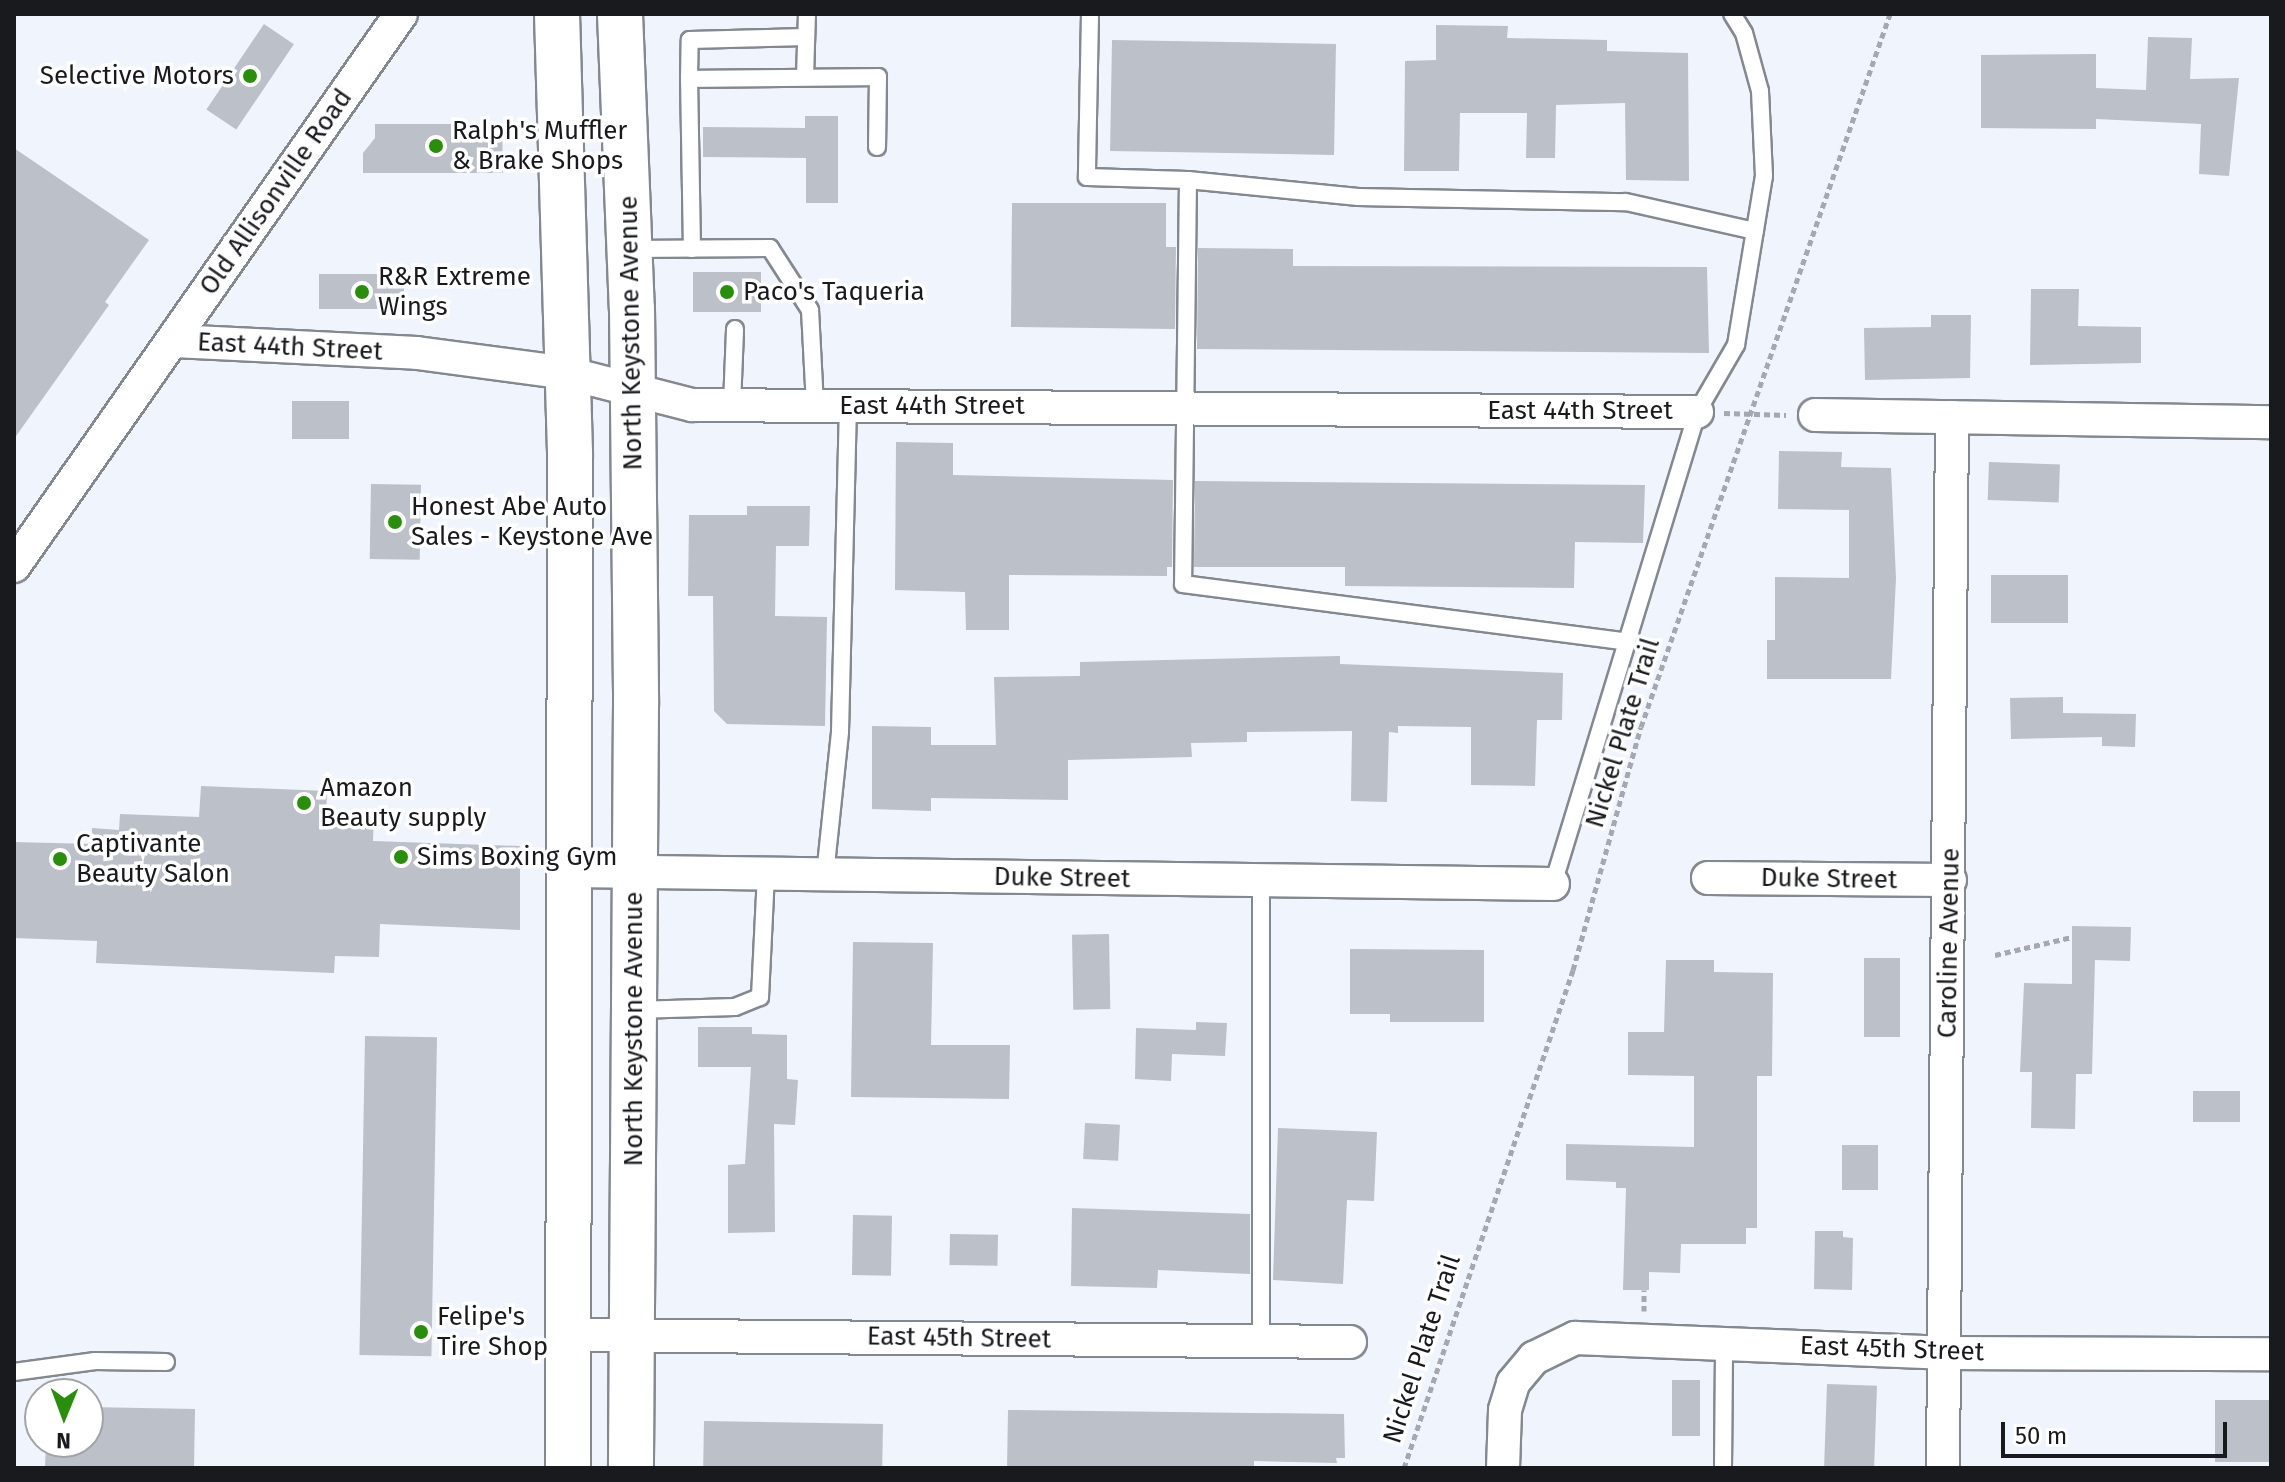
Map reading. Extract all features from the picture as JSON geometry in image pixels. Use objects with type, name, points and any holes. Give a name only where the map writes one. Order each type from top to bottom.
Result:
[{"type":"main road","points":[[557,14],[567,373],[571,871],[568,1468]]},
{"type":"main road","name":"North Keystone Avenue","points":[[620,14],[633,391],[635,873],[631,1468]]},
{"type":"street","name":"Old Allisonville Road","points":[[14,566],[401,14]]},
{"type":"street","name":"East 44th Street","points":[[174,341],[417,353],[567,373],[671,402],[732,405],[1697,412]]},
{"type":"street","points":[[1815,415],[2271,422]]},
{"type":"street","name":"Caroline Avenue","points":[[1943,1468],[1952,417]]},
{"type":"street","name":"Duke Street","points":[[571,871],[1553,884]]},
{"type":"street","name":"Duke Street","points":[[1708,878],[1950,880]]},
{"type":"street","name":"East 45th Street","points":[[568,1335],[1350,1342]]},
{"type":"street","name":"East 45th Street","points":[[1503,1468],[1508,1395],[1522,1368],[1575,1338],[1943,1353],[2271,1354]]},
{"type":"lane","points":[[805,77],[807,14]]},
{"type":"lane","points":[[1090,14],[1087,177],[1188,180],[1358,197],[1626,202],[1755,231]]},
{"type":"lane","points":[[1553,884],[1697,412],[1736,345],[1764,176],[1760,91],[1744,33],[1732,14]]},
{"type":"lane","points":[[692,249],[690,40],[806,37]]},
{"type":"lane","points":[[689,79],[878,77],[877,147]]},
{"type":"lane","points":[[1188,180],[1182,408],[1183,584],[1627,642]]},
{"type":"lane","points":[[630,249],[770,248],[810,310],[815,405]]},
{"type":"lane","points":[[732,405],[735,329]]},
{"type":"lane","points":[[825,875],[840,732],[848,405]]},
{"type":"lane","points":[[634,1010],[735,1007],[760,997],[766,874]]},
{"type":"lane","points":[[1261,880],[1261,1342]]},
{"type":"lane","points":[[1723,1468],[1724,1342]]},
{"type":"lane","points":[[14,1372],[95,1361],[166,1362]]},
{"type":"path","name":"Nickel Plate Trail","points":[[1404,1468],[1573,970],[1641,727],[1890,14]]},
{"type":"path","points":[[1697,412],[1815,415]]},
{"type":"path","points":[[1995,955],[2072,937]]},
{"type":"path","points":[[1643,1320],[1644,1290]]},
{"type":"building","name":"Selective Motors","points":[[264,24],[294,44],[236,130],[206,109]]},
{"type":"building","points":[[1436,25],[1508,26],[1507,38],[1607,40],[1607,51],[1688,53],[1689,181],[1626,180],[1625,103],[1556,105],[1555,158],[1526,158],[1527,113],[1460,113],[1459,171],[1404,171],[1405,61],[1436,60]]},
{"type":"building","points":[[2148,37],[2192,38],[2190,79],[2239,78],[2229,176],[2199,174],[2201,124],[2096,119],[2096,129],[1981,128],[1981,55],[2096,54],[2096,88],[2146,90]]},
{"type":"building","points":[[1112,40],[1336,44],[1334,155],[1110,151]]},
{"type":"building","points":[[805,116],[838,116],[838,203],[806,203],[806,158],[703,157],[703,127],[805,128]]},
{"type":"building","name":"Ralph's Muffler & Brake Shops","points":[[375,124],[502,124],[503,173],[363,173],[363,153],[375,138]]},
{"type":"building","points":[[14,148],[149,240],[105,302],[109,305],[14,439]]},
{"type":"building","points":[[1012,203],[1166,203],[1166,247],[1176,247],[1175,329],[1011,327]]},
{"type":"building","points":[[1198,248],[1293,249],[1293,266],[1707,267],[1709,353],[1197,349]]},
{"type":"building","name":"Paco's Taqueria","points":[[693,272],[761,272],[761,312],[693,312]]},
{"type":"building","name":"R&R Extreme Wings","points":[[319,274],[404,274],[404,309],[319,309]]},
{"type":"building","points":[[2031,289],[2079,289],[2078,326],[2141,327],[2141,363],[2030,365]]},
{"type":"building","points":[[1931,315],[1971,315],[1970,378],[1865,380],[1864,328],[1931,327]]},
{"type":"building","points":[[292,401],[349,401],[349,439],[292,439]]},
{"type":"building","points":[[896,442],[953,443],[953,475],[1173,480],[1172,567],[1167,567],[1167,576],[1009,575],[1009,630],[966,630],[965,592],[895,590]]},
{"type":"building","points":[[1779,451],[1842,452],[1841,467],[1891,468],[1896,578],[1891,679],[1767,679],[1767,640],[1775,640],[1775,577],[1849,578],[1849,510],[1778,509]]},
{"type":"building","points":[[1989,462],[2060,464],[2059,502],[1988,500]]},
{"type":"building","points":[[1195,481],[1645,485],[1643,543],[1575,542],[1574,588],[1345,586],[1345,567],[1194,567]]},
{"type":"building","name":"Honest Abe Auto Sales - Keystone Ave","points":[[371,484],[421,485],[420,560],[370,559]]},
{"type":"building","points":[[747,506],[810,506],[809,546],[776,546],[775,616],[827,617],[825,726],[727,724],[714,711],[713,596],[688,596],[689,515],[747,515]]},
{"type":"building","points":[[1991,575],[2068,575],[2068,623],[1991,623]]},
{"type":"building","points":[[1340,656],[1340,664],[1563,673],[1562,720],[1537,720],[1535,786],[1471,785],[1471,727],[1398,726],[1398,733],[1389,732],[1387,802],[1351,801],[1352,731],[1247,732],[1247,742],[1191,743],[1192,757],[1068,760],[1068,800],[931,798],[931,811],[872,809],[872,726],[931,727],[931,745],[996,745],[994,677],[1080,676],[1080,662]]},
{"type":"building","points":[[2063,697],[2063,713],[2136,714],[2135,747],[2102,746],[2102,737],[2011,739],[2010,698]]},
{"type":"building","points":[[201,786],[327,791],[326,815],[374,817],[373,841],[520,846],[520,930],[380,924],[379,957],[335,956],[334,973],[96,963],[97,941],[14,938],[14,842],[92,844],[92,828],[119,830],[120,814],[199,817]]},
{"type":"building","points":[[2072,926],[2131,927],[2130,961],[2095,960],[2092,1074],[2076,1074],[2075,1129],[2031,1128],[2032,1072],[2020,1072],[2024,983],[2072,984]]},
{"type":"building","points":[[1109,934],[1110,1009],[1073,1010],[1072,935]]},
{"type":"building","points":[[853,942],[933,943],[931,1045],[1010,1045],[1009,1099],[851,1097]]},
{"type":"building","points":[[1350,949],[1484,950],[1484,1022],[1390,1022],[1390,1014],[1350,1014]]},
{"type":"building","points":[[1864,958],[1900,958],[1900,1037],[1864,1037]]},
{"type":"building","points":[[1666,960],[1714,960],[1714,972],[1773,973],[1772,1076],[1757,1076],[1757,1228],[1746,1228],[1746,1244],[1681,1244],[1680,1273],[1649,1272],[1649,1290],[1623,1290],[1626,1188],[1616,1188],[1616,1182],[1566,1180],[1566,1144],[1694,1147],[1694,1076],[1628,1075],[1628,1032],[1664,1032]]},
{"type":"building","points":[[1196,1022],[1227,1023],[1225,1056],[1172,1054],[1171,1081],[1135,1079],[1136,1028],[1196,1030]]},
{"type":"building","points":[[698,1027],[752,1027],[752,1034],[787,1035],[787,1079],[798,1080],[795,1125],[774,1124],[775,1232],[728,1233],[728,1165],[745,1164],[751,1067],[698,1067]]},
{"type":"building","points":[[365,1036],[437,1037],[431,1356],[359,1355]]},
{"type":"building","points":[[2193,1091],[2240,1091],[2240,1122],[2193,1122]]},
{"type":"building","points":[[1085,1123],[1120,1125],[1118,1161],[1083,1159]]},
{"type":"building","points":[[1278,1128],[1377,1132],[1374,1201],[1347,1200],[1343,1284],[1273,1280]]},
{"type":"building","points":[[1842,1145],[1878,1145],[1878,1190],[1842,1190]]},
{"type":"building","points":[[1072,1208],[1250,1214],[1250,1274],[1158,1270],[1157,1288],[1071,1286]]},
{"type":"building","points":[[853,1215],[892,1216],[891,1276],[852,1275]]},
{"type":"building","points":[[1815,1231],[1843,1231],[1843,1237],[1853,1238],[1852,1290],[1814,1289]]},
{"type":"building","points":[[950,1234],[998,1235],[997,1266],[949,1265]]},
{"type":"building","points":[[1672,1380],[1700,1380],[1700,1436],[1672,1436]]},
{"type":"building","points":[[1827,1384],[1877,1386],[1874,1468],[1824,1468]]},
{"type":"building","points":[[2215,1400],[2271,1400],[2271,1462],[2215,1462]]},
{"type":"building","points":[[104,1407],[195,1409],[194,1468],[45,1468],[45,1458],[104,1458]]},
{"type":"building","points":[[1008,1410],[1344,1414],[1345,1458],[1336,1458],[1337,1463],[1254,1461],[1254,1468],[1007,1468]]},
{"type":"building","points":[[704,1421],[883,1424],[882,1468],[703,1468]]},
{"type":"place","name":"Selective Motors","points":[[250,76]]},
{"type":"place","name":"Ralph's Muffler & Brake Shops","points":[[436,146]]},
{"type":"place","name":"R&R Extreme Wings","points":[[362,292]]},
{"type":"place","name":"Paco's Taqueria","points":[[727,292]]},
{"type":"place","name":"Honest Abe Auto Sales - Keystone Ave","points":[[395,522]]},
{"type":"place","name":"Amazon Beauty supply","points":[[304,803]]},
{"type":"place","name":"Sims Boxing Gym","points":[[401,857]]},
{"type":"place","name":"Captivante Beauty Salon","points":[[60,859]]},
{"type":"place","name":"Felipe's Tire Shop","points":[[421,1332]]}]
